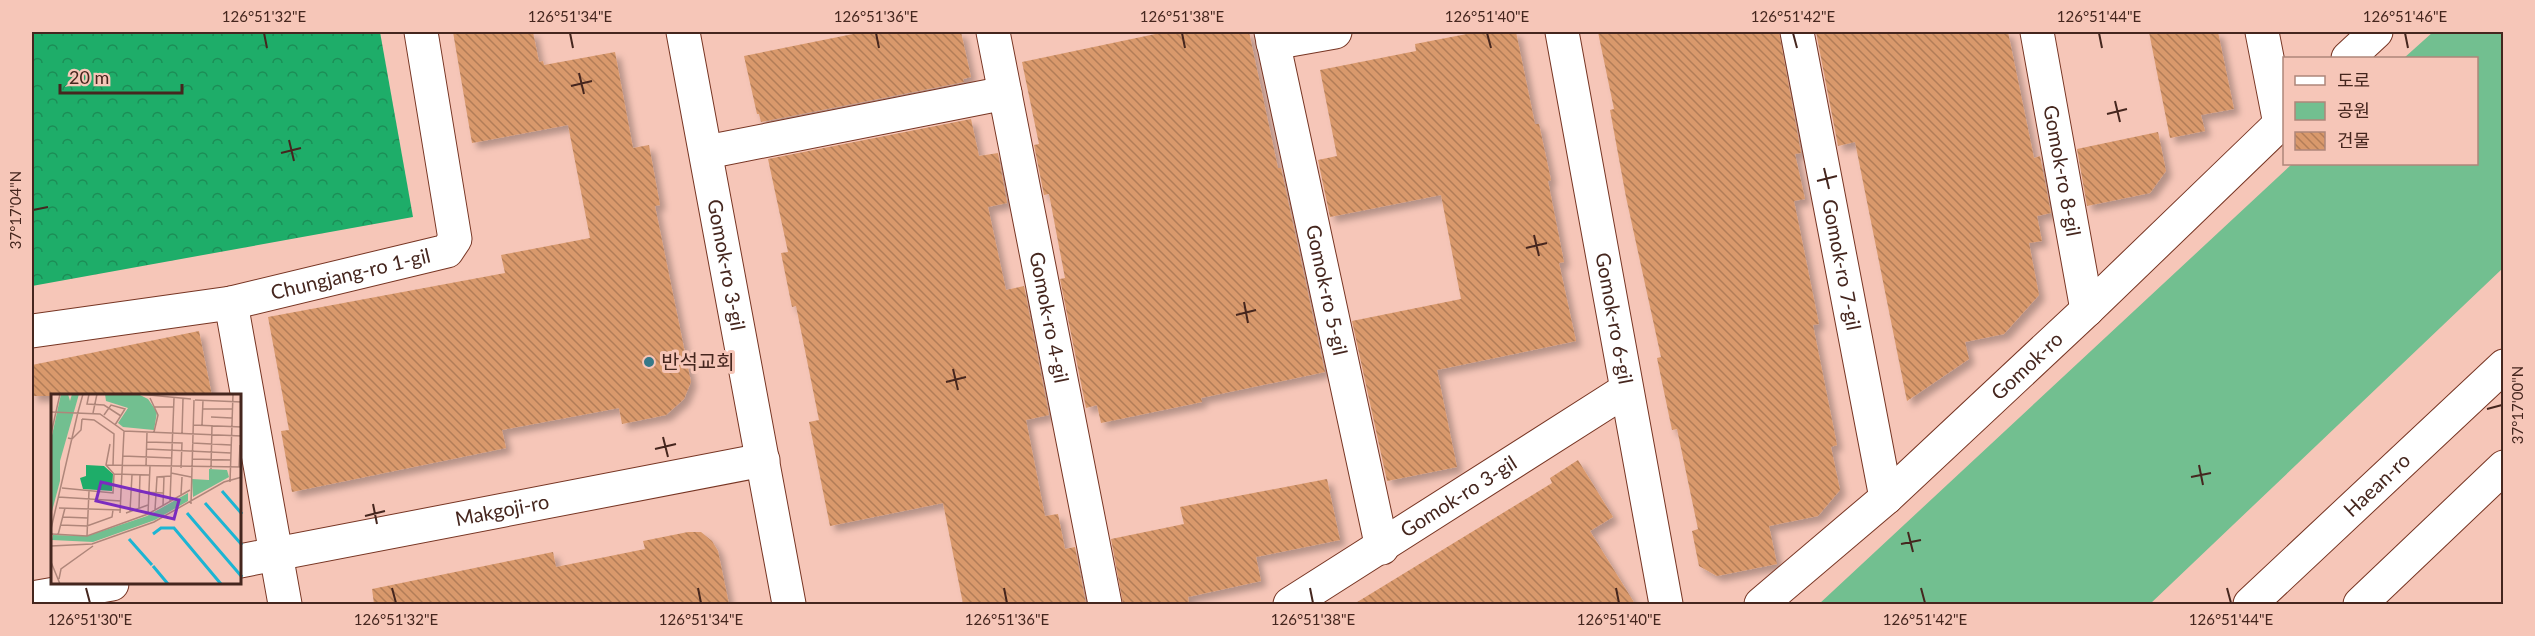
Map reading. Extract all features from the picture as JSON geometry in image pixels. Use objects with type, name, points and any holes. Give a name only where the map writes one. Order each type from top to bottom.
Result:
[{"type":"street","name":"Chungjang-ro 1-gil","points":[[32,331],[231,303],[447,251],[455,239],[421,32]]},
{"type":"street","name":"Gomok-ro 3-gil","points":[[683,32],[789,604]]},
{"type":"street","name":"Gomok-ro 4-gil","points":[[993,32],[1105,604]]},
{"type":"street","points":[[1272,37],[1335,32]]},
{"type":"street","name":"Gomok-ro 6-gil","points":[[1562,32],[1666,604]]},
{"type":"street","name":"Gomok-ro 7-gil","points":[[1797,32],[1886,498]]},
{"type":"street","name":"Gomok-ro 8-gil","points":[[2037,32],[2087,310]]},
{"type":"street","points":[[2262,32],[2282,122]]},
{"type":"street","points":[[2349,57],[2376,32]]},
{"type":"street","name":"Gomok-ro 5-gil","points":[[1272,37],[1382,548]]},
{"type":"street","points":[[707,152],[1005,93]]},
{"type":"street","name":"Gomok-ro","points":[[1761,604],[1886,498],[2087,310],[2282,122]]},
{"type":"street","points":[[231,303],[285,604]]},
{"type":"street","name":"Haean-ro","points":[[2250,604],[2504,366]]},
{"type":"street","name":"Gomok-ro 3-gil","points":[[1290,604],[1382,548],[1626,390]]},
{"type":"street","name":"Makgoji-ro","points":[[242,561],[763,460]]},
{"type":"street","points":[[2360,604],[2504,467]]},
{"type":"street","points":[[32,598],[106,585]]},
{"type":"green space","points":[[32,32],[380,32],[413,217],[32,286]]},
{"type":"green space","points":[[2433,32],[2503,32],[2503,268],[2150,604],[1819,604],[2291,165],[2478,165],[2478,57],[2405,57]]},
{"type":"building","points":[[453,32],[533,32],[539,62],[543,61],[544,65],[615,52],[633,148],[649,145],[660,205],[655,206],[691,382],[684,399],[666,415],[622,424],[619,408],[502,430],[506,448],[292,492],[281,431],[289,430],[268,317],[505,273],[501,255],[590,238],[568,125],[472,143]]},
{"type":"building","points":[[863,32],[961,32],[971,77],[963,79],[964,82],[761,122],[757,114],[744,56]]},
{"type":"building","points":[[1165,32],[1249,32],[1325,372],[1201,398],[1202,402],[1101,423],[1097,405],[1086,408],[1060,279],[1065,278],[1049,194],[1044,195],[1034,145],[1039,144],[1022,62]]},
{"type":"building","points":[[1477,32],[1516,32],[1535,124],[1539,124],[1551,180],[1548,181],[1564,262],[1559,263],[1576,341],[1437,370],[1457,467],[1387,481],[1352,321],[1461,299],[1441,195],[1330,217],[1318,160],[1337,156],[1320,70],[1416,51],[1415,44]]},
{"type":"building","points":[[1598,32],[1779,32],[1801,153],[1795,154],[1805,199],[1794,201],[1819,324],[1813,325],[1837,445],[1831,447],[1840,490],[1818,516],[1769,526],[1777,564],[1717,576],[1699,566],[1692,531],[1698,529],[1677,429],[1672,430],[1657,358],[1661,357],[1626,197],[1610,110],[1614,109]]},
{"type":"building","points":[[1816,32],[2008,32],[2034,158],[2040,156],[2051,213],[2037,216],[2042,241],[2029,243],[2039,295],[2004,334],[1965,342],[1969,359],[1907,401],[1855,142],[1838,146]]},
{"type":"building","points":[[2149,32],[2218,32],[2234,109],[2201,115],[2205,131],[2170,138]]},
{"type":"building","points":[[971,119],[979,156],[998,153],[1007,203],[988,207],[1006,290],[1024,286],[1049,415],[1026,420],[1045,516],[1058,514],[1065,549],[1075,547],[1086,604],[963,604],[943,503],[830,526],[809,422],[819,420],[796,306],[792,307],[781,253],[788,252],[768,159]]},
{"type":"building","points":[[2158,132],[2166,171],[2150,193],[2087,206],[2077,149]]},
{"type":"building","points":[[199,331],[212,394],[32,396],[32,365]]},
{"type":"building","points":[[1578,460],[1613,517],[1590,531],[1635,604],[1354,604],[1552,483],[1550,478]]},
{"type":"building","points":[[1327,479],[1340,540],[1256,557],[1261,581],[1188,597],[1189,604],[1123,604],[1111,539],[1184,524],[1180,507]]},
{"type":"building","points":[[688,532],[701,532],[712,541],[718,551],[729,604],[374,604],[372,589],[553,552],[556,567],[645,549],[643,541]]},
{"type":"place","name":"반석교회","points":[[649,362]]}]
